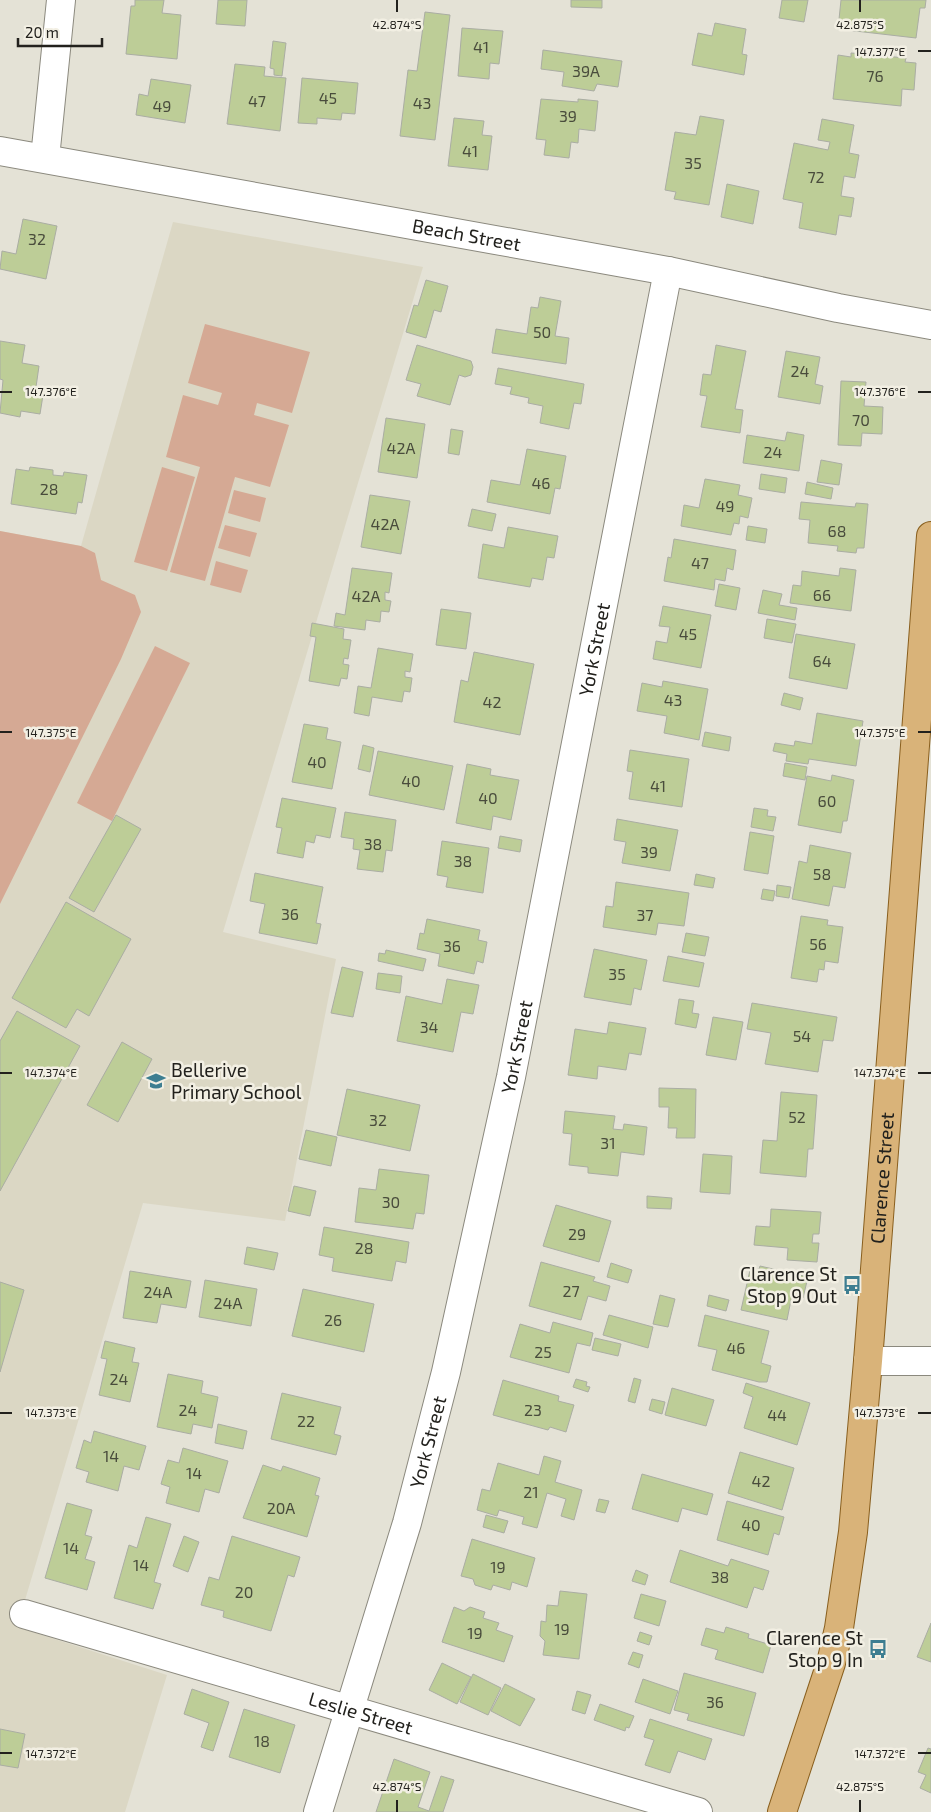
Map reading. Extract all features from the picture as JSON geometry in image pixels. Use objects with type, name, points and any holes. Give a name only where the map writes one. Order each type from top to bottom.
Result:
[{"type":"main road","name":"Clarence Street","points":[[782,1812],[831,1663],[853,1532],[868,1361],[931,536]]},
{"type":"street","points":[[45,158],[61,0]]},
{"type":"street","name":"Beach Street","points":[[0,151],[668,271],[838,308],[931,325]]},
{"type":"street","name":"York Street","points":[[318,1812],[424,1463],[511,1077],[668,271]]},
{"type":"street","points":[[868,1361],[931,1361]]},
{"type":"street","name":"Leslie Street","points":[[24,1614],[351,1708],[698,1812]]},
{"type":"shaded area","name":"Bellerive Primary School","points":[[173,222],[423,267],[223,932],[336,959],[285,1221],[143,1203],[17,1627],[167,1675],[125,1812],[0,1812],[0,531],[81,546]]},
{"type":"shaded area","points":[[205,324],[310,352],[292,413],[257,403],[254,415],[289,425],[270,487],[235,477],[205,581],[170,572],[200,467],[166,457],[183,395],[218,405],[222,393],[188,383]]},
{"type":"shaded area","points":[[162,467],[195,477],[167,571],[134,562]]},
{"type":"shaded area","points":[[234,490],[266,498],[260,522],[228,513]]},
{"type":"shaded area","points":[[225,525],[257,533],[250,557],[218,548]]},
{"type":"shaded area","points":[[0,531],[81,546],[95,553],[101,580],[135,595],[141,612],[121,659],[0,904]]},
{"type":"shaded area","points":[[216,561],[248,570],[241,593],[210,585]]},
{"type":"shaded area","points":[[155,646],[190,663],[112,821],[77,803]]},
{"type":"building","points":[[135,0],[164,0],[162,13],[181,15],[177,59],[126,54],[131,6],[135,6]]},
{"type":"building","points":[[218,0],[247,0],[245,26],[216,24]]},
{"type":"building","points":[[571,0],[602,0],[602,8],[571,7]]},
{"type":"building","points":[[782,0],[808,0],[804,22],[779,18]]},
{"type":"building","points":[[841,0],[926,0],[925,8],[920,8],[916,38],[838,29]]},
{"type":"building","points":[[425,12],[450,15],[435,140],[400,136],[408,70],[417,71]]},
{"type":"building","points":[[715,23],[746,29],[742,54],[747,55],[744,75],[692,65],[698,33],[712,36]]},
{"type":"building","points":[[462,28],[503,31],[499,64],[490,63],[489,79],[458,76]]},
{"type":"building","points":[[273,41],[286,43],[282,76],[274,75],[274,69],[270,68]]},
{"type":"building","points":[[543,50],[622,61],[618,87],[597,84],[594,91],[562,86],[564,72],[541,69]]},
{"type":"building","points":[[851,53],[906,58],[905,62],[916,63],[914,90],[902,89],[901,106],[833,99],[838,55],[851,57]]},
{"type":"building","points":[[235,64],[265,67],[264,76],[286,78],[280,131],[227,124]]},
{"type":"building","points":[[302,78],[358,83],[355,114],[342,113],[341,120],[317,118],[317,124],[298,123]]},
{"type":"building","points":[[151,79],[191,85],[185,123],[136,115],[139,94],[148,96]]},
{"type":"building","points":[[541,99],[578,102],[578,99],[598,101],[595,131],[579,129],[578,143],[571,142],[569,158],[544,155],[546,140],[536,139]]},
{"type":"building","points":[[700,116],[724,120],[709,205],[674,199],[676,192],[665,190],[675,132],[696,135]]},
{"type":"building","points":[[454,118],[484,121],[482,135],[492,136],[488,170],[448,166]]},
{"type":"building","points":[[822,119],[854,125],[849,153],[859,155],[855,178],[844,176],[841,196],[854,198],[851,217],[839,215],[836,235],[799,228],[803,203],[783,199],[794,143],[828,150],[830,142],[818,140]]},
{"type":"building","points":[[727,184],[759,191],[753,224],[721,217]]},
{"type":"building","points":[[23,219],[57,226],[46,279],[0,269],[2,251],[16,254]]},
{"type":"building","points":[[426,280],[448,286],[441,312],[434,310],[426,338],[406,332],[414,305],[418,306]]},
{"type":"building","points":[[540,297],[561,301],[555,336],[569,338],[566,364],[492,353],[496,329],[527,334],[531,307],[538,308]]},
{"type":"building","points":[[0,341],[25,345],[22,363],[39,366],[36,387],[44,389],[40,414],[21,411],[20,417],[0,413],[3,380],[0,379]]},
{"type":"building","points":[[417,345],[471,361],[473,367],[471,375],[465,377],[459,375],[450,405],[417,396],[421,384],[406,380]]},
{"type":"building","points":[[716,345],[746,351],[735,409],[743,410],[740,433],[701,427],[707,396],[700,395],[703,374],[711,375]]},
{"type":"building","points":[[786,351],[820,357],[815,384],[823,386],[820,404],[778,397]]},
{"type":"building","points":[[498,368],[584,384],[581,404],[574,403],[569,429],[540,423],[543,406],[528,403],[529,398],[510,394],[512,387],[495,384]]},
{"type":"building","points":[[841,381],[866,382],[864,406],[883,407],[882,434],[862,433],[861,446],[838,445]]},
{"type":"building","points":[[386,418],[425,424],[417,478],[378,472]]},
{"type":"building","points":[[451,429],[463,431],[459,455],[448,453]]},
{"type":"building","points":[[787,432],[804,435],[799,471],[743,463],[747,435],[785,441]]},
{"type":"building","points":[[527,449],[566,456],[560,489],[555,488],[550,514],[487,502],[491,480],[520,485]]},
{"type":"building","points":[[821,460],[842,464],[839,485],[817,482]]},
{"type":"building","points":[[30,467],[53,470],[53,475],[63,476],[64,472],[87,475],[82,503],[78,502],[76,514],[11,504],[16,469],[29,471]]},
{"type":"building","points":[[761,474],[787,478],[785,493],[759,489]]},
{"type":"building","points":[[705,479],[740,485],[738,495],[752,498],[748,518],[740,516],[739,524],[734,523],[731,535],[681,526],[684,505],[699,508]]},
{"type":"building","points":[[807,482],[833,488],[831,499],[805,494]]},
{"type":"building","points":[[370,495],[410,501],[401,554],[361,547]]},
{"type":"building","points":[[801,502],[855,507],[856,503],[868,504],[864,548],[857,548],[856,553],[837,551],[838,546],[808,543],[810,520],[799,519]]},
{"type":"building","points":[[472,509],[496,514],[492,531],[468,526]]},
{"type":"building","points":[[748,526],[767,529],[765,543],[746,540]]},
{"type":"building","points":[[508,527],[558,536],[554,558],[547,557],[543,580],[532,578],[530,587],[478,578],[483,544],[504,548]]},
{"type":"building","points":[[674,539],[736,550],[733,570],[727,568],[725,581],[715,579],[714,590],[664,581],[668,557],[671,558]]},
{"type":"building","points":[[352,568],[392,573],[389,593],[385,592],[385,600],[391,601],[389,612],[381,611],[380,622],[366,620],[365,630],[334,626],[336,613],[345,615]]},
{"type":"building","points":[[840,568],[856,570],[851,611],[790,603],[793,585],[801,586],[802,571],[839,576]]},
{"type":"building","points":[[719,584],[740,588],[736,610],[715,606]]},
{"type":"building","points":[[763,590],[782,594],[779,605],[797,608],[795,620],[758,613]]},
{"type":"building","points":[[663,606],[711,615],[701,668],[653,659],[656,641],[667,643],[670,627],[659,626]]},
{"type":"building","points":[[441,609],[471,613],[466,649],[436,645]]},
{"type":"building","points":[[767,619],[796,624],[792,643],[764,638]]},
{"type":"building","points":[[312,623],[344,629],[343,639],[351,640],[348,659],[344,658],[343,664],[349,665],[347,679],[341,678],[339,686],[309,681],[316,637],[310,636]]},
{"type":"building","points":[[796,634],[855,644],[847,689],[789,678]]},
{"type":"building","points":[[378,648],[413,654],[410,672],[405,671],[405,677],[412,678],[410,692],[404,691],[402,702],[372,697],[369,716],[354,713],[358,686],[371,688]]},
{"type":"building","points":[[474,652],[534,664],[520,735],[454,722],[461,680],[468,682]]},
{"type":"building","points":[[663,681],[708,689],[699,740],[664,733],[667,716],[637,711],[642,683],[662,687]]},
{"type":"building","points":[[784,693],[803,698],[800,710],[781,705]]},
{"type":"building","points":[[817,713],[863,721],[856,766],[809,759],[808,764],[786,761],[787,754],[773,751],[775,743],[794,746],[795,741],[812,744]]},
{"type":"building","points":[[304,724],[328,728],[326,739],[341,742],[332,789],[292,782]]},
{"type":"building","points":[[705,732],[731,737],[729,751],[702,746]]},
{"type":"building","points":[[363,745],[374,748],[370,772],[358,769]]},
{"type":"building","points":[[630,750],[689,759],[682,807],[629,799],[633,772],[627,771]]},
{"type":"building","points":[[378,751],[453,766],[444,810],[369,795]]},
{"type":"building","points":[[785,763],[807,767],[805,780],[783,776]]},
{"type":"building","points":[[467,764],[491,769],[490,775],[519,780],[511,820],[493,816],[491,830],[456,823]]},
{"type":"building","points":[[832,775],[854,780],[847,821],[843,821],[841,833],[798,825],[807,776],[831,781]]},
{"type":"building","points":[[282,798],[336,808],[330,838],[316,835],[314,843],[306,841],[303,858],[277,853],[282,828],[276,827]]},
{"type":"building","points":[[754,808],[768,810],[767,816],[776,817],[773,831],[751,827]]},
{"type":"building","points":[[345,812],[396,820],[392,851],[386,850],[383,872],[357,869],[360,850],[353,849],[354,839],[341,837]]},
{"type":"building","points":[[116,815],[141,829],[94,912],[69,898]]},
{"type":"building","points":[[617,819],[678,830],[670,871],[622,863],[626,842],[614,840]]},
{"type":"building","points":[[750,832],[774,836],[768,874],[744,870]]},
{"type":"building","points":[[500,836],[522,840],[520,852],[498,848]]},
{"type":"building","points":[[442,841],[489,848],[483,893],[446,887],[448,877],[437,875]]},
{"type":"building","points":[[810,845],[851,853],[845,888],[833,886],[829,906],[792,899],[799,861],[807,863]]},
{"type":"building","points":[[255,873],[323,887],[316,923],[321,924],[317,944],[259,933],[265,904],[250,901]]},
{"type":"building","points":[[696,874],[715,878],[713,888],[694,885]]},
{"type":"building","points":[[616,882],[689,893],[684,926],[658,923],[656,935],[603,927],[606,906],[613,907]]},
{"type":"building","points":[[777,885],[791,887],[789,898],[776,896]]},
{"type":"building","points":[[763,889],[775,891],[773,901],[761,899]]},
{"type":"building","points":[[66,902],[131,939],[89,1016],[77,1009],[66,1028],[12,998]]},
{"type":"building","points":[[801,916],[828,920],[827,925],[843,927],[838,963],[825,961],[824,970],[819,969],[817,982],[791,978]]},
{"type":"building","points":[[427,919],[480,930],[478,940],[487,942],[483,963],[477,961],[474,974],[438,966],[440,954],[417,949],[420,933],[424,934]]},
{"type":"building","points":[[686,933],[709,937],[705,956],[682,952]]},
{"type":"building","points":[[594,949],[647,960],[641,990],[634,988],[631,1005],[584,997]]},
{"type":"building","points":[[386,950],[426,959],[423,971],[378,961],[379,953],[385,954]]},
{"type":"building","points":[[668,956],[704,963],[699,987],[663,981]]},
{"type":"building","points":[[342,967],[363,972],[353,1017],[331,1013]]},
{"type":"building","points":[[378,973],[402,976],[400,993],[376,989]]},
{"type":"building","points":[[447,979],[479,985],[473,1014],[461,1012],[453,1052],[397,1041],[406,996],[442,1004]]},
{"type":"building","points":[[679,999],[694,1001],[692,1013],[699,1014],[696,1028],[675,1024]]},
{"type":"building","points":[[752,1003],[837,1017],[833,1041],[823,1040],[818,1072],[765,1064],[771,1033],[747,1029]]},
{"type":"building","points":[[17,1011],[80,1046],[0,1191],[0,1041]]},
{"type":"building","points":[[713,1017],[743,1022],[736,1060],[706,1055]]},
{"type":"building","points":[[609,1022],[646,1028],[641,1055],[629,1053],[626,1070],[598,1066],[597,1079],[568,1075],[575,1029],[607,1034]]},
{"type":"building","points":[[122,1042],[152,1059],[118,1122],[87,1105]]},
{"type":"building","points":[[659,1088],[696,1089],[695,1138],[676,1138],[677,1128],[668,1128],[669,1107],[659,1107]]},
{"type":"building","points":[[347,1089],[420,1105],[410,1151],[337,1135]]},
{"type":"building","points":[[781,1092],[817,1095],[813,1149],[808,1149],[806,1177],[760,1173],[763,1140],[777,1141]]},
{"type":"building","points":[[565,1111],[615,1116],[613,1129],[623,1130],[624,1124],[647,1127],[644,1155],[621,1152],[618,1176],[588,1173],[588,1167],[569,1165],[572,1134],[563,1133]]},
{"type":"building","points":[[306,1130],[337,1137],[331,1166],[299,1159]]},
{"type":"building","points":[[703,1154],[732,1156],[730,1194],[700,1192]]},
{"type":"building","points":[[379,1169],[429,1175],[424,1214],[416,1213],[413,1229],[355,1222],[359,1188],[376,1190]]},
{"type":"building","points":[[294,1186],[316,1191],[310,1216],[288,1211]]},
{"type":"building","points":[[647,1196],[672,1198],[671,1209],[647,1208]]},
{"type":"building","points":[[556,1205],[611,1221],[599,1262],[543,1246]]},
{"type":"building","points":[[771,1209],[821,1212],[819,1234],[813,1234],[812,1243],[819,1243],[817,1262],[787,1260],[788,1248],[754,1245],[756,1226],[770,1227]]},
{"type":"building","points":[[324,1227],[409,1242],[406,1263],[396,1261],[392,1281],[332,1271],[334,1258],[319,1255]]},
{"type":"building","points":[[247,1247],[278,1253],[274,1270],[244,1264]]},
{"type":"building","points":[[541,1262],[595,1277],[593,1281],[610,1286],[606,1301],[588,1296],[581,1320],[529,1306]]},
{"type":"building","points":[[611,1263],[632,1270],[628,1283],[607,1277]]},
{"type":"building","points":[[760,1266],[808,1277],[803,1298],[792,1295],[787,1320],[741,1310],[750,1270],[758,1272]]},
{"type":"building","points":[[130,1271],[191,1281],[186,1308],[161,1304],[157,1323],[123,1318]]},
{"type":"building","points":[[205,1280],[257,1289],[251,1326],[199,1317]]},
{"type":"building","points":[[0,1282],[24,1290],[0,1372]]},
{"type":"building","points":[[303,1289],[374,1304],[364,1352],[292,1336]]},
{"type":"building","points":[[660,1295],[675,1299],[668,1327],[653,1324]]},
{"type":"building","points":[[709,1295],[729,1300],[726,1311],[707,1306]]},
{"type":"building","points":[[609,1315],[653,1327],[648,1348],[603,1335]]},
{"type":"building","points":[[705,1315],[769,1331],[761,1363],[771,1366],[767,1382],[759,1382],[712,1370],[717,1350],[698,1346]]},
{"type":"building","points":[[553,1322],[593,1333],[590,1346],[577,1343],[569,1373],[510,1357],[520,1324],[550,1333]]},
{"type":"building","points":[[595,1338],[621,1344],[618,1356],[592,1350]]},
{"type":"building","points":[[105,1341],[135,1348],[132,1362],[139,1363],[130,1402],[99,1395],[107,1359],[101,1358]]},
{"type":"building","points":[[168,1374],[203,1381],[201,1393],[218,1397],[212,1428],[193,1424],[191,1434],[157,1427]]},
{"type":"building","points":[[634,1378],[641,1380],[635,1403],[628,1401]]},
{"type":"building","points":[[576,1379],[587,1382],[586,1386],[590,1387],[588,1392],[573,1387]]},
{"type":"building","points":[[503,1380],[559,1396],[558,1401],[574,1405],[566,1432],[550,1427],[548,1430],[493,1415]]},
{"type":"building","points":[[746,1383],[810,1403],[797,1445],[744,1428],[753,1397],[743,1393]]},
{"type":"building","points":[[672,1388],[714,1400],[706,1426],[665,1415]]},
{"type":"building","points":[[282,1393],[341,1407],[334,1434],[341,1436],[336,1455],[271,1439]]},
{"type":"building","points":[[652,1399],[665,1402],[662,1414],[649,1410]]},
{"type":"building","points":[[218,1424],[247,1431],[243,1449],[215,1443]]},
{"type":"building","points":[[94,1431],[146,1446],[139,1470],[124,1466],[118,1491],[86,1482],[89,1472],[76,1468],[84,1440],[91,1443]]},
{"type":"building","points":[[183,1448],[228,1461],[219,1493],[205,1489],[199,1512],[166,1503],[170,1487],[161,1484],[168,1460],[179,1463]]},
{"type":"building","points":[[740,1452],[794,1468],[782,1510],[728,1493]]},
{"type":"building","points":[[544,1456],[561,1461],[555,1482],[582,1490],[574,1520],[561,1516],[566,1499],[547,1493],[537,1528],[522,1524],[524,1517],[499,1510],[497,1516],[477,1510],[482,1489],[490,1491],[498,1463],[539,1475]]},
{"type":"building","points":[[263,1465],[281,1471],[283,1466],[320,1478],[315,1495],[319,1496],[307,1537],[243,1518]]},
{"type":"building","points":[[642,1474],[713,1494],[707,1515],[682,1508],[678,1522],[632,1509]]},
{"type":"building","points":[[599,1499],[609,1501],[605,1513],[596,1511]]},
{"type":"building","points":[[727,1501],[784,1517],[779,1535],[774,1533],[768,1555],[717,1540]]},
{"type":"building","points":[[67,1503],[92,1510],[85,1535],[92,1537],[85,1559],[95,1562],[87,1590],[45,1578]]},
{"type":"building","points":[[486,1515],[508,1521],[504,1533],[483,1527]]},
{"type":"building","points":[[146,1517],[171,1524],[154,1582],[161,1584],[153,1609],[114,1598],[129,1545],[137,1548]]},
{"type":"building","points":[[184,1536],[199,1542],[188,1572],[173,1566]]},
{"type":"building","points":[[232,1536],[300,1557],[294,1577],[288,1575],[271,1631],[223,1617],[224,1611],[201,1605],[209,1577],[219,1580]]},
{"type":"building","points":[[472,1539],[535,1558],[527,1587],[512,1582],[510,1590],[493,1585],[491,1590],[475,1585],[473,1579],[461,1576]]},
{"type":"building","points":[[680,1550],[728,1566],[731,1559],[769,1571],[763,1590],[754,1587],[747,1608],[670,1582]]},
{"type":"building","points":[[636,1570],[648,1575],[645,1585],[632,1581]]},
{"type":"building","points":[[560,1591],[587,1594],[579,1659],[543,1655],[545,1641],[540,1636],[541,1621],[546,1622],[547,1605],[558,1606]]},
{"type":"building","points":[[641,1594],[666,1601],[659,1626],[634,1618]]},
{"type":"building","points":[[454,1607],[464,1611],[470,1607],[485,1612],[483,1618],[499,1623],[496,1630],[513,1636],[504,1662],[442,1642]]},
{"type":"building","points":[[931,1623],[931,1662],[917,1657]]},
{"type":"building","points":[[726,1627],[749,1634],[748,1638],[771,1645],[763,1673],[715,1659],[718,1650],[701,1645],[706,1628],[724,1633]]},
{"type":"building","points":[[640,1632],[652,1636],[649,1645],[637,1641]]},
{"type":"building","points":[[633,1652],[643,1655],[639,1668],[628,1664]]},
{"type":"building","points":[[442,1663],[471,1677],[457,1704],[429,1690]]},
{"type":"building","points":[[684,1673],[756,1693],[744,1736],[687,1720],[689,1714],[674,1710]]},
{"type":"building","points":[[473,1674],[501,1688],[488,1715],[460,1702]]},
{"type":"building","points":[[643,1679],[678,1691],[670,1714],[635,1702]]},
{"type":"building","points":[[505,1684],[535,1699],[520,1726],[491,1711]]},
{"type":"building","points":[[192,1689],[229,1702],[213,1751],[201,1747],[209,1723],[184,1714]]},
{"type":"building","points":[[577,1691],[591,1695],[585,1714],[572,1710]]},
{"type":"building","points":[[600,1704],[634,1716],[629,1728],[626,1727],[625,1731],[594,1720]]},
{"type":"building","points":[[244,1709],[295,1725],[280,1773],[229,1757]]},
{"type":"building","points":[[650,1719],[712,1739],[705,1760],[678,1751],[670,1773],[645,1765],[654,1740],[644,1737]]},
{"type":"building","points":[[0,1729],[25,1734],[18,1768],[0,1765]]},
{"type":"building","points":[[928,1748],[931,1749],[931,1793],[920,1788],[926,1775],[918,1772]]},
{"type":"building","points":[[394,1759],[430,1772],[418,1807],[429,1811],[441,1776],[454,1780],[443,1812],[376,1812]]},
{"type":"place","name":"Bellerive Primary School","points":[[156,1081]]},
{"type":"place","name":"Clarence St Stop 9 Out","points":[[852,1285]]},
{"type":"place","name":"Clarence St Stop 9 In","points":[[878,1649]]}]
